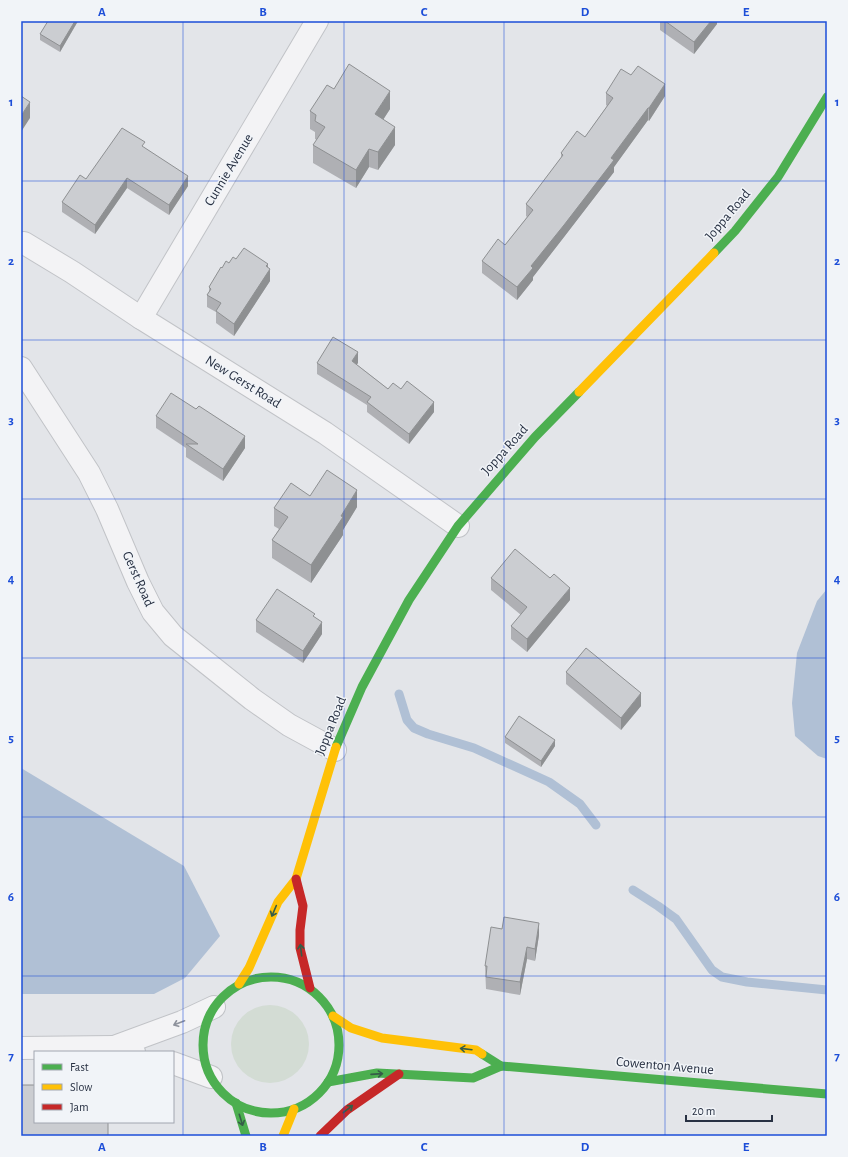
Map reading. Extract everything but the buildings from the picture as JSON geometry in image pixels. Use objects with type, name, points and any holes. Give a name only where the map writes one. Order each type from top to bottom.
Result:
[{"type":"street","name":"Cunnie Avenue","points":[[141,318],[317,21]]},
{"type":"street","name":"Joppa Road","points":[[239,984],[248,968],[278,902],[296,879],[335,750],[362,687],[409,600],[458,526],[508,467],[535,438],[690,280],[735,231],[778,177],[827,97]]},
{"type":"street","name":"New Gerst Road","points":[[24,243],[324,433],[458,526]]},
{"type":"street","name":"Gerst Road","points":[[21,368],[89,473],[108,509],[138,582],[153,612],[173,636],[252,699],[288,725],[335,750]]},
{"type":"street","name":"Joppa Road","points":[[296,879],[303,906],[300,930],[300,948],[310,988]]},
{"type":"street","name":"Joppa Road","points":[[275,977],[293,980],[310,988],[327,1006],[333,1016],[339,1038],[337,1061],[328,1082],[314,1098],[294,1109],[274,1113],[254,1111],[236,1103],[222,1092],[211,1077],[204,1060],[203,1042],[206,1024],[214,1007],[225,994],[239,984],[256,978],[275,977]]},
{"type":"street","points":[[21,1048],[124,1049],[214,1007]]},
{"type":"street","name":"Cowenton Avenue","points":[[333,1016],[352,1028],[382,1038],[476,1050],[501,1066],[827,1094]]},
{"type":"street","points":[[174,1063],[211,1077]]},
{"type":"street","name":"Cowenton Avenue","points":[[328,1082],[377,1073],[473,1078],[501,1066]]},
{"type":"street","points":[[320,1136],[350,1108],[399,1074]]},
{"type":"street","points":[[236,1103],[246,1136]]},
{"type":"street","points":[[283,1136],[294,1109]]},
{"type":"shaded area","points":[[270,1005],[285,1008],[298,1016],[306,1029],[309,1044],[306,1059],[298,1072],[285,1080],[270,1083],[255,1080],[242,1072],[234,1059],[231,1044],[234,1029],[242,1016],[255,1008]]},
{"type":"water","points":[[827,589],[827,759],[818,756],[795,736],[792,703],[797,653],[817,601]]},
{"type":"water","points":[[21,768],[184,866],[220,936],[185,978],[154,994],[21,994]]},
{"type":"waterway","points":[[399,694],[407,720],[414,728],[428,734],[474,748],[549,782],[580,804],[596,825]]},
{"type":"waterway","points":[[633,890],[676,919],[712,970],[722,977],[747,982],[827,990]]},
{"type":"traffic: fast","points":[[714,253],[735,231],[778,177],[827,97]]},
{"type":"traffic: fast","points":[[336,747],[362,687],[409,600],[458,526],[535,437],[579,392]]},
{"type":"traffic: fast","points":[[271,977],[284,978],[297,982],[319,997],[334,1019],[338,1032],[339,1045],[338,1058],[334,1071],[319,1093],[297,1108],[284,1112],[271,1113],[258,1112],[245,1108],[223,1093],[208,1071],[204,1058],[203,1045],[204,1032],[208,1019],[223,997],[245,982],[258,978],[271,977]]},
{"type":"traffic: fast","points":[[482,1054],[501,1066],[827,1094]]},
{"type":"traffic: fast","points":[[328,1082],[377,1073],[473,1078],[501,1066]]},
{"type":"traffic: fast","points":[[236,1103],[246,1136]]},
{"type":"traffic: slow","points":[[579,392],[714,253]]},
{"type":"traffic: slow","points":[[239,984],[249,968],[278,902],[296,879],[336,747]]},
{"type":"traffic: slow","points":[[333,1016],[351,1028],[382,1038],[476,1050],[482,1054]]},
{"type":"traffic: slow","points":[[283,1136],[294,1109]]},
{"type":"traffic: jam","points":[[296,879],[303,906],[300,930],[300,948],[310,988]]},
{"type":"traffic: jam","points":[[320,1136],[347,1110],[399,1074]]}]
